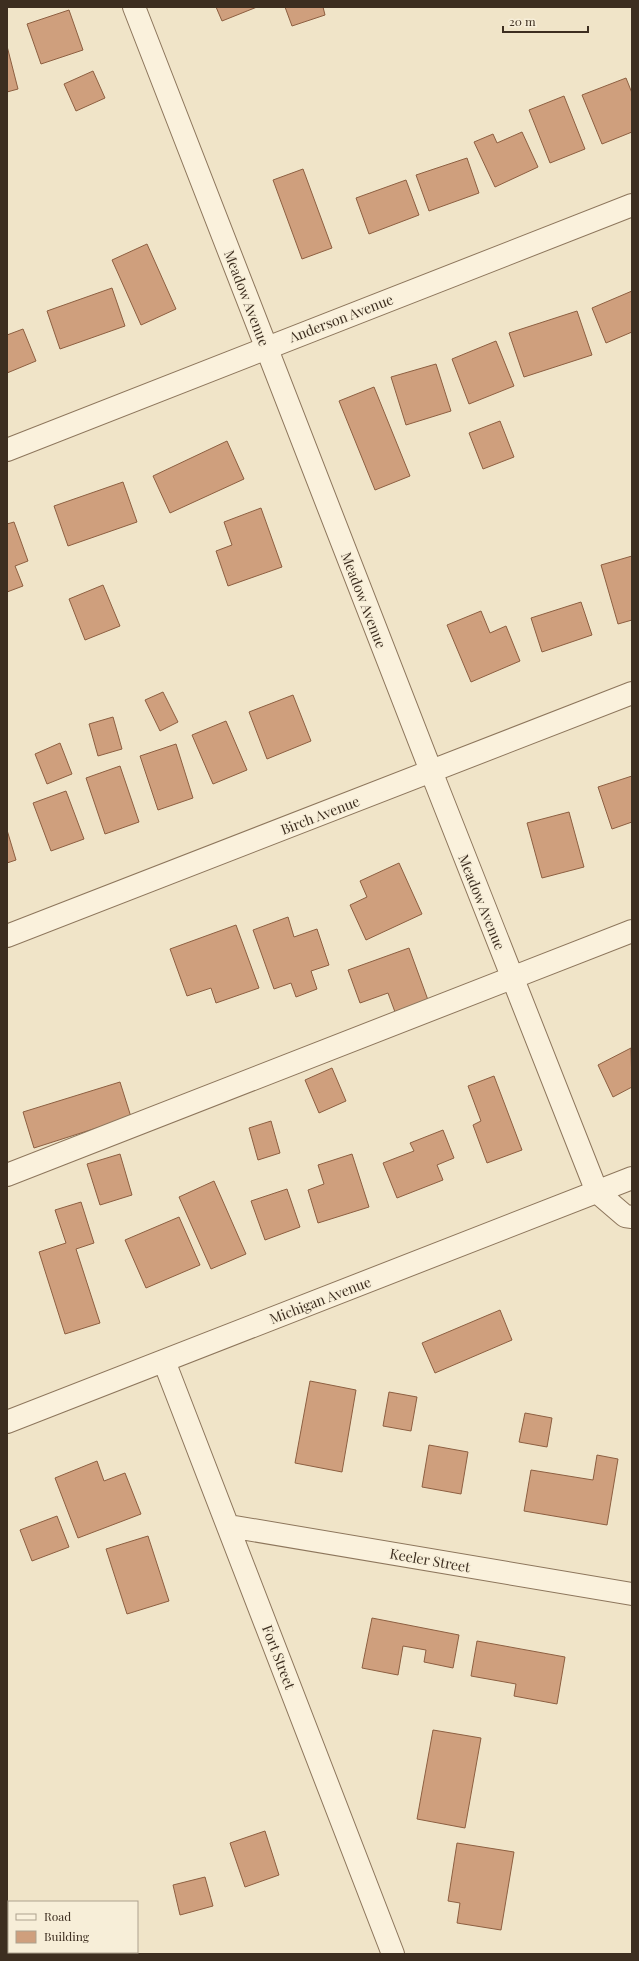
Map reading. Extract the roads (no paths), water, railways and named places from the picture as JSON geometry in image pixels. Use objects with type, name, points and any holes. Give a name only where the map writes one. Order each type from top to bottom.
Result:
[{"type":"street","name":"Meadow Avenue","points":[[134,7],[431,771],[597,1192]]},
{"type":"street","name":"Anderson Avenue","points":[[7,450],[266,347],[632,205]]},
{"type":"street","name":"Birch Avenue","points":[[7,936],[632,693]]},
{"type":"street","points":[[7,1175],[632,931]]},
{"type":"street","name":"Michigan Avenue","points":[[7,1422],[632,1178]]},
{"type":"street","points":[[597,1192],[625,1216],[632,1217]]},
{"type":"street","name":"Fort Street","points":[[164,1361],[393,1954]]},
{"type":"street","name":"Keeler Street","points":[[229,1526],[632,1594]]}]
